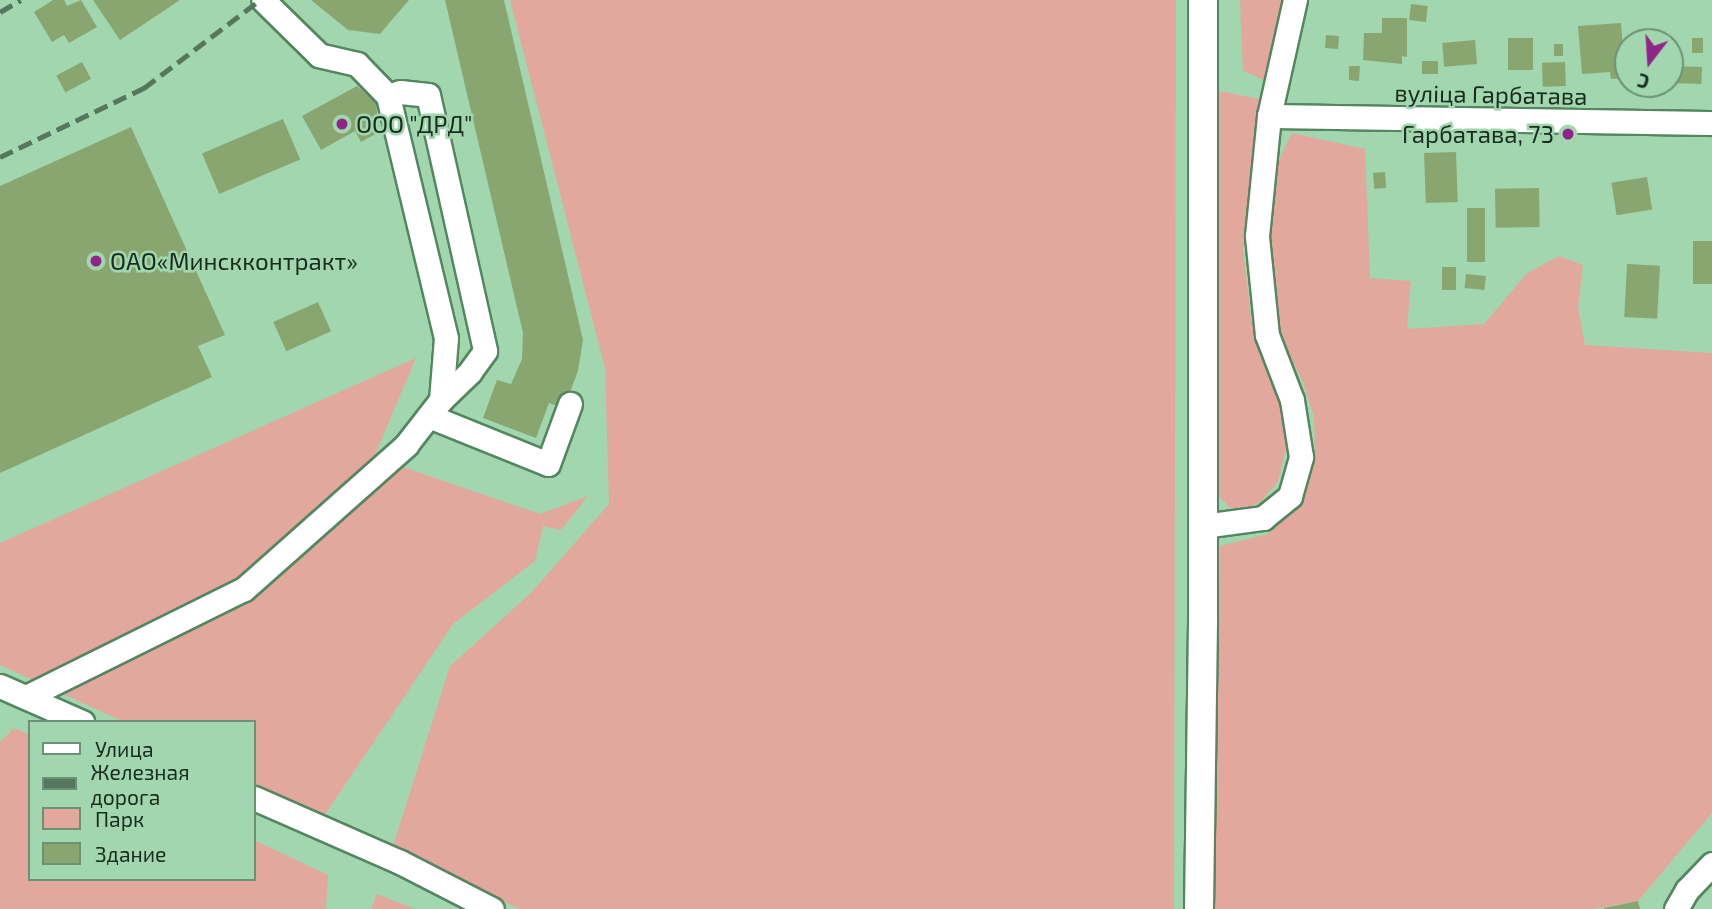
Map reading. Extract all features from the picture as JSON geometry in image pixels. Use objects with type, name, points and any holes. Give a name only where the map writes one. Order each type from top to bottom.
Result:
[{"type":"main road","points":[[1199,909],[1203,526],[1203,0]]},
{"type":"street","points":[[263,0],[318,55],[357,64],[388,96],[446,338],[435,408]]},
{"type":"street","points":[[1203,526],[1264,518],[1290,496],[1301,457],[1292,400],[1267,335],[1260,282],[1258,213],[1269,117],[1296,0]]},
{"type":"street","points":[[26,697],[244,589],[406,445],[485,351],[428,95],[400,92],[388,96]]},
{"type":"street","name":"вуліца Гарбатава","points":[[1269,117],[1712,123]]},
{"type":"street","points":[[435,408],[548,464],[570,404]]},
{"type":"street","points":[[0,686],[78,720]]},
{"type":"street","points":[[256,799],[400,862],[492,909]]},
{"type":"street","points":[[1676,909],[1687,890],[1712,864]]},
{"type":"green space","points":[[510,0],[1176,0],[1174,909],[519,909],[393,846],[450,666],[531,593],[609,504],[605,368]]},
{"type":"green space","points":[[1240,0],[1291,0],[1275,75],[1264,80],[1243,71]]},
{"type":"green space","points":[[1214,90],[1264,100],[1250,175],[1243,250],[1251,318],[1280,404],[1288,439],[1278,482],[1260,502],[1245,509],[1230,508],[1219,496]]},
{"type":"green space","points":[[1292,133],[1365,149],[1370,278],[1411,281],[1407,329],[1484,324],[1527,273],[1559,256],[1583,265],[1578,308],[1585,345],[1712,353],[1712,813],[1638,901],[1593,909],[1211,909],[1220,546],[1268,534],[1302,501],[1315,457],[1314,417],[1303,382],[1279,333],[1270,252],[1269,181]]},
{"type":"green space","points":[[416,358],[374,457],[540,514],[588,496],[561,530],[543,526],[535,561],[453,624],[324,816],[256,784],[256,720],[120,720],[0,665],[0,543]]},
{"type":"green space","points":[[14,728],[28,734],[28,881],[256,881],[256,841],[328,875],[326,909],[0,909],[0,742]]},
{"type":"green space","points":[[377,894],[415,909],[371,909]]},
{"type":"building","points":[[53,0],[64,0],[67,6],[81,0],[97,27],[69,43],[64,35],[52,42],[34,12]]},
{"type":"building","points":[[93,0],[180,0],[120,40]]},
{"type":"building","points":[[311,0],[409,0],[380,34],[348,30]]},
{"type":"building","points":[[445,0],[504,0],[583,340],[578,371],[564,408],[549,403],[536,438],[483,418],[497,380],[511,384],[522,359],[523,333]]},
{"type":"building","points":[[1411,4],[1428,6],[1426,22],[1409,20]]},
{"type":"building","points":[[1382,18],[1407,18],[1407,57],[1402,56],[1402,64],[1363,60],[1364,33],[1382,33]]},
{"type":"building","points":[[1621,23],[1621,28],[1614,28],[1614,79],[1611,79],[1610,72],[1582,74],[1578,26]]},
{"type":"building","points":[[1326,35],[1339,36],[1338,49],[1325,48]]},
{"type":"building","points":[[1508,38],[1533,38],[1533,70],[1508,70]]},
{"type":"building","points":[[1692,38],[1703,38],[1703,53],[1692,53]]},
{"type":"building","points":[[1475,40],[1477,64],[1444,67],[1442,43]]},
{"type":"building","points":[[1554,44],[1563,44],[1563,56],[1554,56]]},
{"type":"building","points":[[1422,61],[1438,61],[1438,74],[1422,74]]},
{"type":"building","points":[[82,62],[91,79],[65,92],[56,76]]},
{"type":"building","points":[[1565,62],[1566,86],[1543,87],[1542,63]]},
{"type":"building","points":[[1349,66],[1360,66],[1359,81],[1349,80]]},
{"type":"building","points":[[1684,66],[1702,67],[1701,84],[1684,83]]},
{"type":"building","name":"ООО \"ДРД\"","points":[[357,86],[376,102],[379,132],[361,142],[355,131],[321,150],[302,116]]},
{"type":"building","points":[[283,119],[300,160],[219,194],[202,153]]},
{"type":"building","name":"ОАО«Минскконтракт»","points":[[131,127],[225,335],[198,346],[212,377],[0,473],[0,186]]},
{"type":"building","points":[[1456,152],[1458,202],[1426,203],[1424,153]]},
{"type":"building","points":[[1385,172],[1386,188],[1374,189],[1373,173]]},
{"type":"building","points":[[1647,177],[1652,210],[1617,215],[1611,183]]},
{"type":"building","points":[[1539,188],[1540,227],[1496,228],[1495,189]]},
{"type":"building","points":[[1467,208],[1485,208],[1485,262],[1467,262]]},
{"type":"building","points":[[1693,241],[1712,241],[1712,284],[1693,284]]},
{"type":"building","points":[[1627,264],[1660,266],[1657,319],[1624,317]]},
{"type":"building","points":[[1442,267],[1456,267],[1456,290],[1442,290]]},
{"type":"building","points":[[1466,274],[1486,276],[1484,290],[1465,288]]},
{"type":"building","points":[[318,302],[331,331],[286,351],[273,322]]},
{"type":"building","points":[[1638,901],[1640,909],[1604,909],[1604,908]]},
{"type":"railway","points":[[0,12],[21,0]]},
{"type":"railway","points":[[0,157],[144,88],[260,0]]},
{"type":"place","name":"ООО \"ДРД\"","points":[[342,124]]},
{"type":"place","name":"Гарбатава, 73","points":[[1568,134]]},
{"type":"place","name":"ОАО«Минскконтракт»","points":[[96,261]]}]
